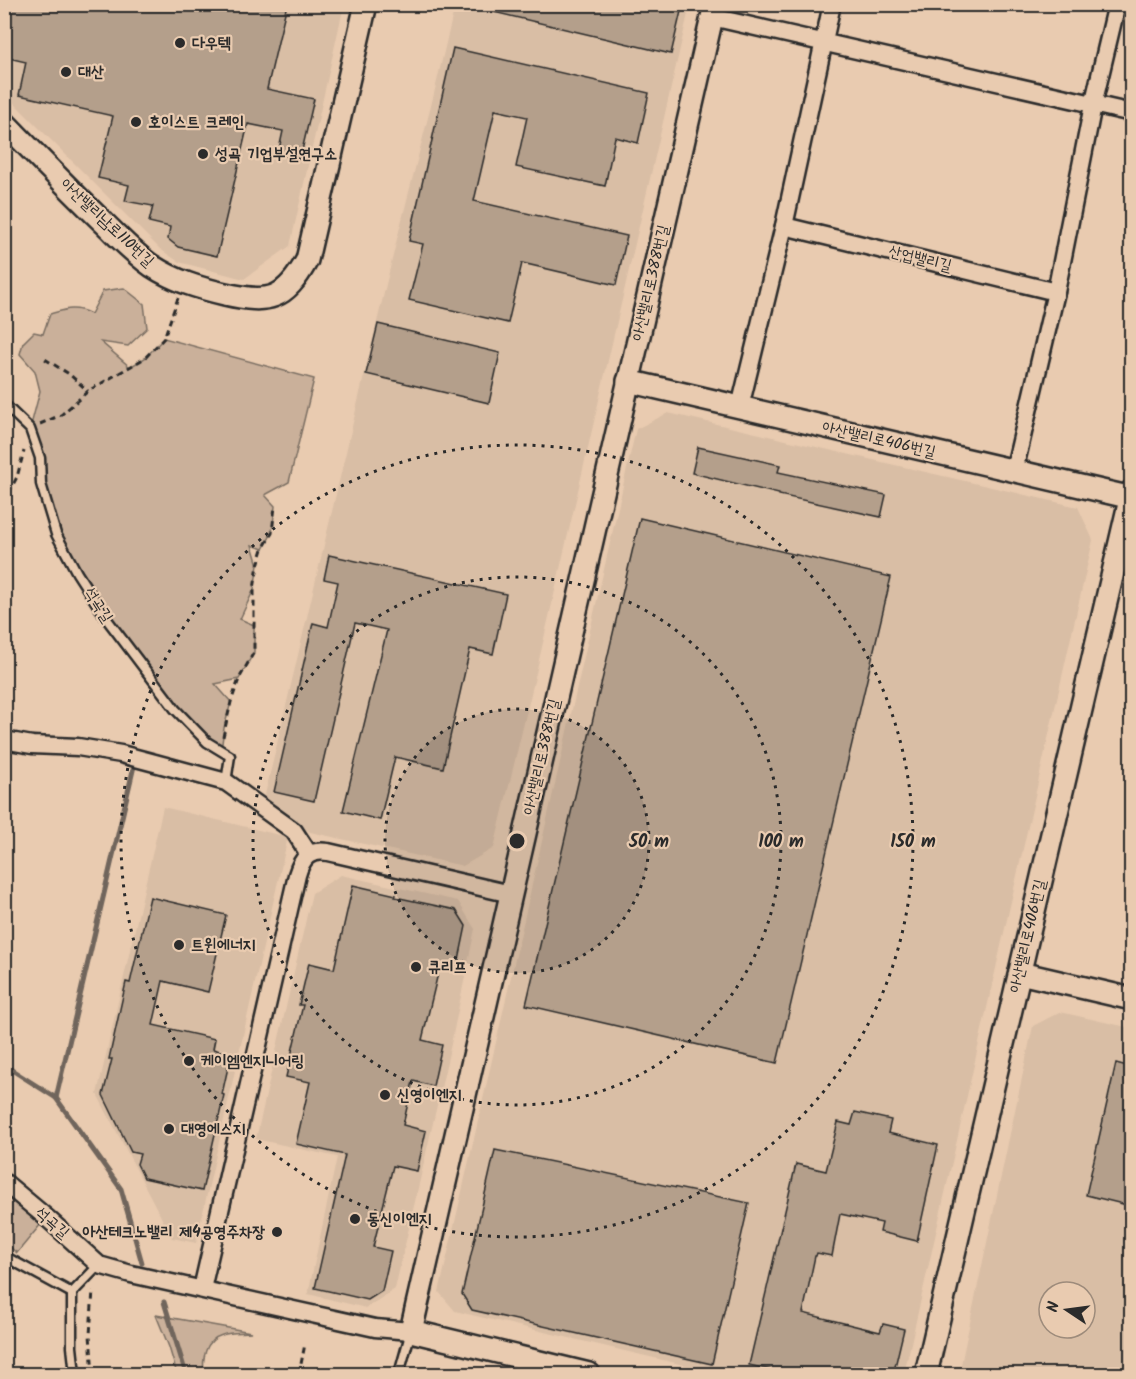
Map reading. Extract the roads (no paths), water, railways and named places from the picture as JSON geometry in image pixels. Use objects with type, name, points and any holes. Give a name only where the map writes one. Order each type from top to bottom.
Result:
[{"type":"street","name":"아산밸리남로110번길","points":[[4,122],[137,255],[152,266],[183,282],[238,297],[260,300],[277,295],[297,278],[307,260],[366,4]]},
{"type":"street","points":[[740,407],[784,226],[832,4]]},
{"type":"street","points":[[1014,471],[1056,292],[1093,105],[1117,4]]},
{"type":"street","points":[[713,10],[823,42],[1131,113]]},
{"type":"street","name":"아산밸리로388번길","points":[[411,1331],[713,10]]},
{"type":"street","name":"산업밸리길","points":[[784,226],[1056,292]]},
{"type":"street","name":"아산밸리로406번길","points":[[628,381],[1131,496],[926,1374]]},
{"type":"street","points":[[4,740],[32,745],[78,747],[121,754],[226,782],[294,831],[309,854]]},
{"type":"street","points":[[202,1289],[297,875],[303,860],[315,852],[328,852],[511,894]]},
{"type":"street","points":[[1020,973],[1131,999]]},
{"type":"street","name":"석곡길","points":[[4,1182],[99,1264],[131,1274],[375,1328],[411,1331]]},
{"type":"street","points":[[411,1331],[589,1374]]},
{"type":"lane","name":"석곡길","points":[[4,404],[30,429],[40,458],[41,484],[56,534],[77,573],[106,618],[175,709],[207,742],[230,756],[226,782]]},
{"type":"lane","points":[[4,1256],[72,1293]]},
{"type":"lane","points":[[75,1374],[72,1347],[72,1293],[99,1264]]},
{"type":"lane","points":[[399,1374],[411,1331]]},
{"type":"waterway","points":[[56,1098],[134,766]]},
{"type":"waterway","points":[[4,1065],[56,1098],[121,1189],[142,1263]]},
{"type":"waterway","points":[[164,1302],[186,1374]]},
{"type":"place","name":"다우텍","points":[[180,43]]},
{"type":"place","name":"대산","points":[[66,72]]},
{"type":"place","name":"호이스트 크레인","points":[[136,122]]},
{"type":"place","name":"성곡 기업부설연구소","points":[[203,154]]},
{"type":"place","name":"트윈에너지","points":[[179,945]]},
{"type":"place","name":"큐리프","points":[[416,967]]},
{"type":"place","name":"케이엠엔지니어링","points":[[189,1061]]},
{"type":"place","name":"신영이엔지","points":[[385,1095]]},
{"type":"place","name":"대영에스지","points":[[169,1129]]},
{"type":"place","name":"동신이엔지","points":[[355,1219]]},
{"type":"place","name":"아산테크노밸리 제4공영주차장","points":[[277,1232]]}]
